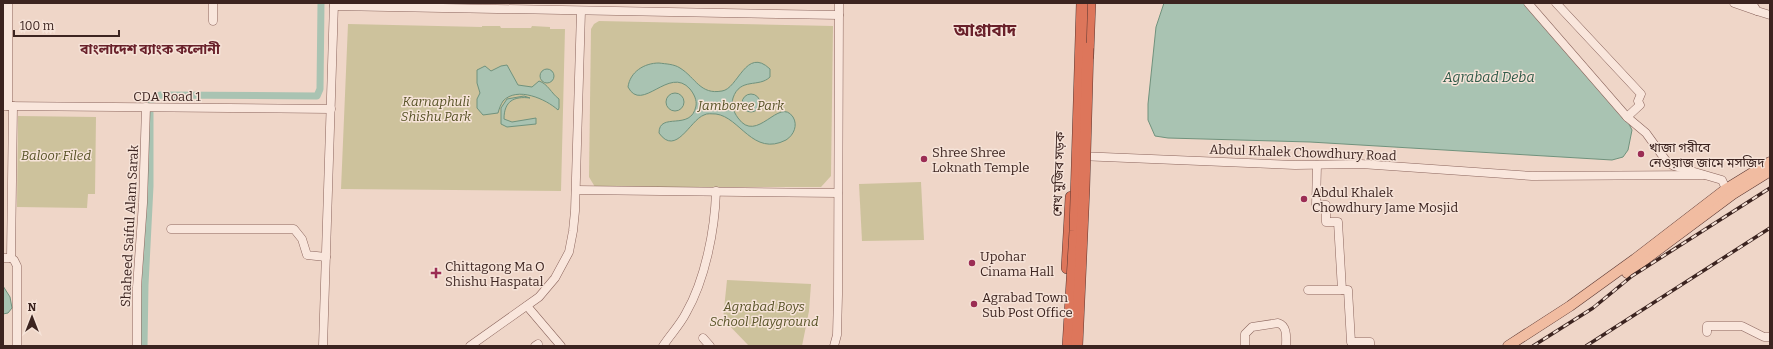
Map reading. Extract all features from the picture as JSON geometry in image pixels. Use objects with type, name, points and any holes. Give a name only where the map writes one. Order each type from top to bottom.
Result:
[{"type":"highway","name":"শেখ মুজিব সড়ক","points":[[1076,346],[1078,3]]},
{"type":"highway","points":[[1068,346],[1074,231],[1082,3]]},
{"type":"highway","name":"শেখ মুজিব সড়ক","points":[[1063,346],[1090,3]]},
{"type":"highway","points":[[1076,346],[1087,124],[1090,3]]},
{"type":"main road","points":[[1508,346],[1570,306],[1635,259],[1726,189],[1770,162]]},
{"type":"main road","points":[[1519,346],[1642,262],[1734,194],[1770,170]]},
{"type":"street","points":[[8,3],[6,25],[8,106],[7,258],[14,260],[17,266],[17,346]]},
{"type":"street","points":[[213,3],[213,21]]},
{"type":"street","points":[[834,346],[837,335],[838,295],[839,3]]},
{"type":"street","points":[[1528,3],[1627,117],[1646,133],[1667,162],[1674,166],[1722,180],[1726,189]]},
{"type":"street","points":[[1556,3],[1641,94],[1638,102],[1640,104],[1627,117]]},
{"type":"street","points":[[1734,3],[1770,14]]},
{"type":"street","points":[[1752,3],[1757,11]]},
{"type":"street","points":[[323,346],[334,4],[504,6],[581,11],[838,15]]},
{"type":"street","points":[[470,346],[540,297],[555,278],[569,252],[573,231],[576,190],[581,11]]},
{"type":"street","name":"CDA Road 1","points":[[8,106],[331,109]]},
{"type":"street","name":"Shaheed Saiful Alam Sarak","points":[[137,346],[137,287],[143,203],[146,107]]},
{"type":"street","name":"Abdul Khalek Chowdhury Road","points":[[1078,156],[1228,163],[1317,165],[1361,164],[1532,176],[1703,175]]},
{"type":"street","points":[[1317,165],[1316,205],[1326,205],[1326,222],[1338,222],[1342,290]]},
{"type":"street","points":[[576,190],[838,193]]},
{"type":"street","points":[[663,346],[686,314],[700,282],[713,226],[716,191]]},
{"type":"street","points":[[171,229],[294,229],[302,239],[306,255],[326,258]]},
{"type":"street","points":[[1308,290],[1348,290],[1351,342],[1370,342],[1370,346]]},
{"type":"street","points":[[527,306],[561,346]]},
{"type":"street","points":[[1245,346],[1245,334],[1252,327],[1278,323],[1282,324],[1285,329],[1286,346]]},
{"type":"street","points":[[1707,332],[1707,326],[1742,326],[1764,337],[1770,337]]},
{"type":"street","points":[[703,338],[710,346]]},
{"type":"green space","name":"Jamboree Park","points":[[599,21],[833,26],[831,176],[821,187],[595,187],[589,177],[591,29],[594,24]]},
{"type":"green space","name":"Karnaphuli Shishu Park","points":[[348,24],[482,27],[500,26],[501,28],[531,28],[532,26],[550,27],[550,29],[565,29],[561,191],[341,189]]},
{"type":"green space","name":"Baloor Filed","points":[[18,116],[96,117],[95,194],[88,194],[87,208],[17,207]]},
{"type":"green space","points":[[921,182],[924,240],[862,241],[859,184]]},
{"type":"green space","name":"Agrabad Boys School Playground","points":[[727,280],[811,284],[809,311],[802,346],[749,346],[723,319]]},
{"type":"water","name":"Agrabad Deba","points":[[1164,3],[1526,3],[1628,122],[1632,130],[1628,150],[1623,157],[1612,160],[1310,142],[1168,138],[1155,136],[1148,120],[1148,104],[1156,27]]},
{"type":"water","points":[[755,62],[762,63],[770,69],[770,77],[761,82],[740,87],[733,98],[732,106],[738,118],[745,125],[753,126],[760,124],[781,112],[787,112],[793,117],[795,123],[793,133],[786,140],[775,144],[765,144],[756,140],[725,117],[716,114],[705,114],[677,139],[671,141],[665,139],[659,133],[660,127],[664,123],[688,118],[693,114],[696,102],[690,89],[682,83],[673,82],[648,93],[641,95],[634,94],[628,87],[629,82],[635,73],[643,67],[653,63],[670,64],[678,67],[703,88],[715,92],[728,89],[748,65]]},
{"type":"water","points":[[507,65],[518,85],[532,87],[539,81],[545,84],[559,99],[558,110],[539,98],[523,94],[509,97],[503,101],[498,113],[483,115],[477,108],[477,99],[480,93],[477,83],[477,70],[485,66],[491,71]]},
{"type":"water","points":[[547,69],[552,71],[554,76],[552,81],[547,83],[542,81],[540,76],[542,71]]},
{"type":"water","points":[[675,93],[681,96],[684,102],[681,108],[675,111],[669,108],[666,102],[669,96]]},
{"type":"water","points":[[751,94],[757,97],[760,103],[757,109],[751,112],[745,109],[742,103],[745,97]]},
{"type":"water","points":[[524,96],[530,98],[515,99],[508,104],[504,113],[504,119],[512,122],[536,118],[536,124],[507,127],[501,124],[501,108],[507,99]]},
{"type":"water","points":[[3,286],[10,297],[12,308],[8,313],[3,314]]},
{"type":"waterway","points":[[151,101],[160,95],[317,96],[320,89],[321,3]]},
{"type":"waterway","points":[[144,346],[145,285],[150,186],[150,113]]},
{"type":"railway","points":[[1533,346],[1593,308],[1632,276],[1770,188]]},
{"type":"railway","points":[[1586,346],[1770,228]]},
{"type":"place","name":"খাজা গরীবে নেওয়াজ জামে মসজিদ","points":[[1641,154]]},
{"type":"place","name":"Shree Shree Loknath Temple","points":[[924,159]]},
{"type":"place","name":"Abdul Khalek Chowdhury Jame Mosjid","points":[[1304,199]]},
{"type":"place","name":"Upohar Cinama Hall","points":[[972,263]]},
{"type":"place","name":"Chittagong Ma O Shishu Haspatal","points":[[436,273]]},
{"type":"place","name":"Agrabad Town Sub Post Office","points":[[974,304]]},
{"type":"district","name":"আগ্রাবাদ","points":[[985,30]]},
{"type":"district","name":"বাংলাদেশ ব্যাংক কলোনী","points":[[150,49]]}]
